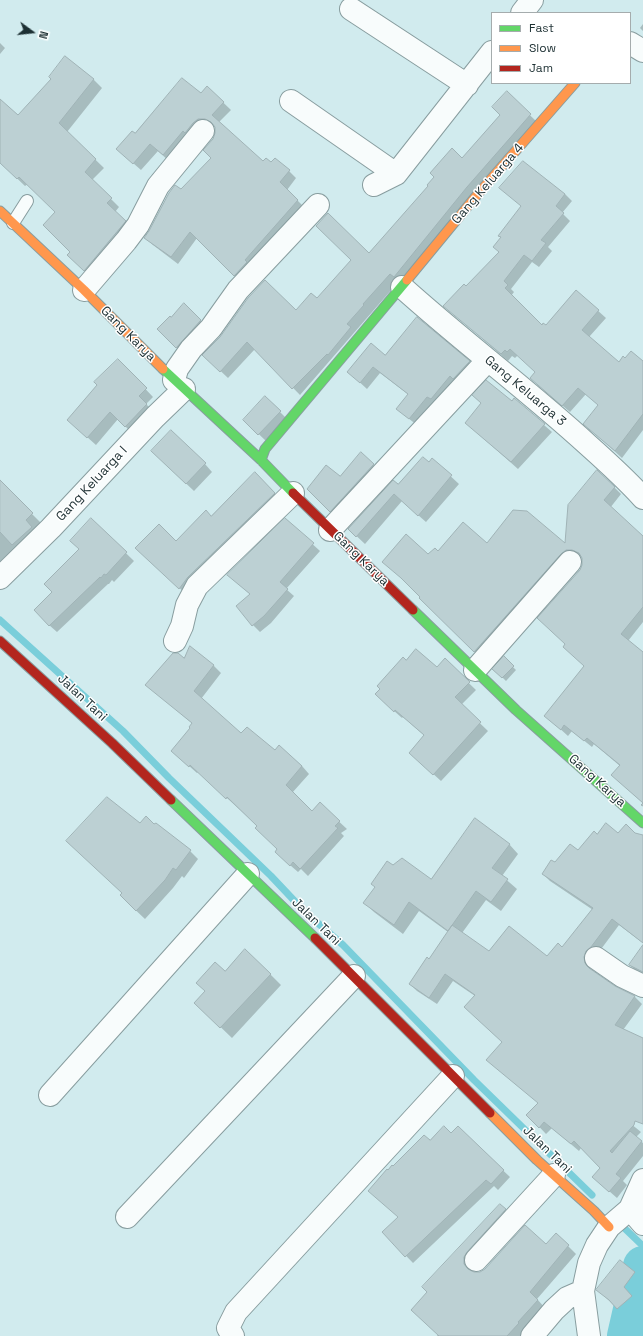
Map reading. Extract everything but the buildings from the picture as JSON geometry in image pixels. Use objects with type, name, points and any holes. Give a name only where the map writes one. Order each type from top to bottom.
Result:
[{"type":"street","points":[[523,12],[532,0]]},
{"type":"street","points":[[351,9],[467,85]]},
{"type":"street","points":[[631,43],[643,51]]},
{"type":"street","points":[[374,185],[396,174],[491,53]]},
{"type":"street","name":"Gang Keluarga 4","points":[[261,460],[265,449],[402,287],[477,195],[574,84]]},
{"type":"street","points":[[291,101],[396,174]]},
{"type":"street","points":[[84,290],[130,236],[138,225],[158,186],[203,131]]},
{"type":"street","points":[[179,384],[177,368],[191,349],[211,328],[238,290],[318,205]]},
{"type":"street","name":"Gang Karya","points":[[0,211],[84,290],[179,384],[261,460],[330,530],[516,710],[643,823]]},
{"type":"street","name":"Gang Keluarga 3","points":[[402,287],[560,420],[630,484],[643,498]]},
{"type":"street","points":[[330,530],[488,360]]},
{"type":"street","name":"Gang Keluarga I","points":[[0,578],[51,528],[155,417],[179,384]]},
{"type":"street","points":[[175,641],[182,626],[187,605],[197,586],[293,493]]},
{"type":"street","points":[[475,670],[570,562]]},
{"type":"street","name":"Jalan Tani","points":[[0,641],[112,744],[354,976],[554,1175],[594,1211],[626,1219]]},
{"type":"street","points":[[50,1095],[248,874]]},
{"type":"street","points":[[596,958],[622,976],[643,986]]},
{"type":"street","points":[[127,1217],[354,976]]},
{"type":"street","points":[[231,1332],[236,1312],[454,1076]]},
{"type":"street","points":[[476,1260],[554,1175]]},
{"type":"street","points":[[589,1336],[583,1291],[589,1263],[597,1245],[626,1219],[643,1180]]},
{"type":"street","points":[[532,1336],[554,1310],[567,1298],[583,1291]]},
{"type":"lane","points":[[13,223],[28,201]]},
{"type":"waterway","points":[[0,620],[123,731],[169,778],[271,876],[304,911],[343,945],[474,1080],[592,1195]]},
{"type":"waterway","points":[[619,1223],[643,1246]]},
{"type":"waterway","points":[[627,1336],[643,1266]]},
{"type":"traffic: fast","points":[[261,460],[265,449],[407,280]]},
{"type":"traffic: fast","points":[[163,369],[261,460],[293,493]]},
{"type":"traffic: fast","points":[[413,610],[516,710],[643,823]]},
{"type":"traffic: fast","points":[[171,800],[315,938]]},
{"type":"traffic: slow","points":[[407,280],[477,195],[574,84]]},
{"type":"traffic: slow","points":[[0,211],[84,290],[163,369]]},
{"type":"traffic: slow","points":[[490,1113],[537,1160],[594,1211],[609,1227]]},
{"type":"traffic: jam","points":[[293,493],[413,610]]},
{"type":"traffic: jam","points":[[0,641],[112,743],[171,800]]},
{"type":"traffic: jam","points":[[315,938],[490,1113]]}]
